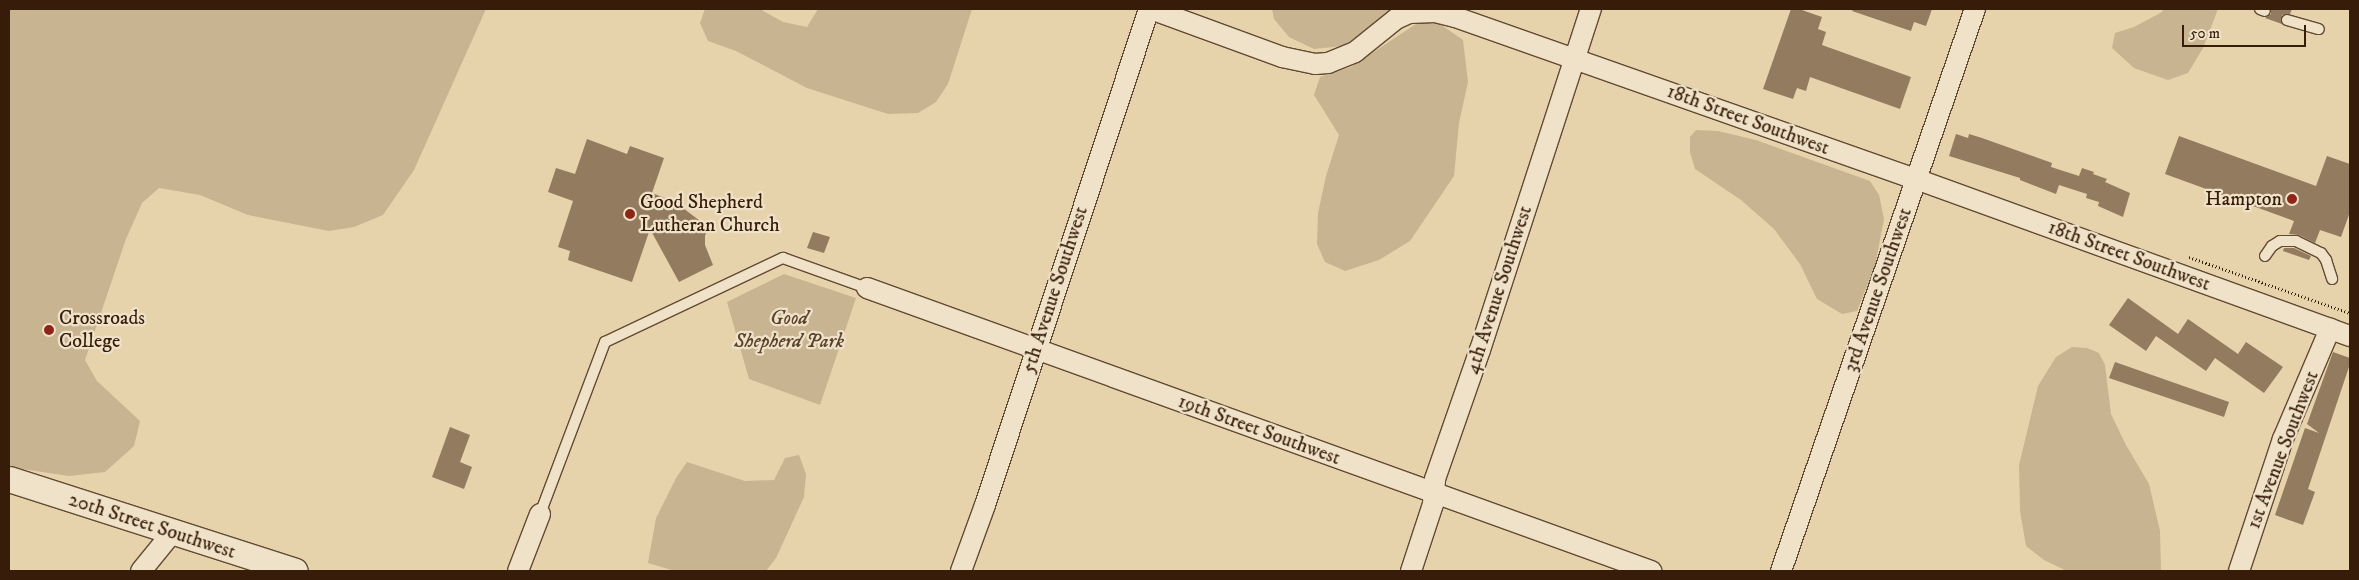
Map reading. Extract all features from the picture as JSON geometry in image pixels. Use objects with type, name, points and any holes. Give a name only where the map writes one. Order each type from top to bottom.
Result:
[{"type":"street","name":"18th Street Southwest","points":[[1150,9],[1282,57],[1315,64],[1340,59],[1355,52],[1396,19],[1418,12],[1435,12],[1455,17],[1916,179],[2350,336]]},
{"type":"street","name":"5th Avenue Southwest","points":[[961,571],[1150,9]]},
{"type":"street","name":"4th Avenue Southwest","points":[[1411,571],[1435,494],[1435,479],[1480,350],[1591,9]]},
{"type":"street","name":"3rd Avenue Southwest","points":[[1781,571],[1975,9]]},
{"type":"street","name":"19th Street Southwest","points":[[867,288],[1651,571]]},
{"type":"street","name":"1st Avenue Southwest","points":[[2238,571],[2283,440],[2330,329]]},
{"type":"street","name":"20th Street Southwest","points":[[9,479],[295,571]]},
{"type":"street","points":[[518,571],[540,514]]},
{"type":"street","points":[[141,571],[172,533]]},
{"type":"lane","points":[[2287,20],[2319,29]]},
{"type":"lane","points":[[2265,256],[2272,246],[2280,241],[2296,242],[2321,253],[2326,260],[2332,279]]},
{"type":"lane","points":[[540,514],[605,342],[783,258],[867,288]]},
{"type":"path","points":[[2183,254],[2350,313]]},
{"type":"green space","name":"Crossroads College","points":[[9,9],[486,9],[414,170],[383,215],[354,227],[329,231],[248,215],[200,195],[159,188],[142,203],[126,239],[85,360],[97,381],[140,421],[134,446],[105,472],[69,476],[9,467]]},
{"type":"green space","points":[[705,9],[760,9],[783,22],[807,27],[818,9],[972,9],[948,84],[936,102],[918,113],[888,114],[807,88],[736,51],[708,41],[700,23]]},
{"type":"green space","points":[[1272,9],[1393,9],[1375,26],[1342,46],[1314,49],[1289,37],[1274,19]]},
{"type":"green space","points":[[2163,9],[2218,9],[2203,48],[2188,73],[2168,80],[2134,68],[2112,48],[2115,33],[2134,27],[2162,12]]},
{"type":"green space","points":[[1419,22],[1440,24],[1463,40],[1468,82],[1459,123],[1454,176],[1410,241],[1379,260],[1345,271],[1325,262],[1317,244],[1318,213],[1326,176],[1339,135],[1314,95],[1320,77],[1351,67]]},
{"type":"green space","points":[[1696,130],[1718,131],[1756,140],[1870,181],[1879,195],[1884,219],[1875,266],[1857,311],[1842,314],[1817,299],[1800,264],[1774,229],[1741,200],[1695,169],[1690,152],[1690,137]]},
{"type":"green space","name":"Good Shepherd Park","points":[[784,274],[856,298],[820,405],[749,379],[727,302]]},
{"type":"green space","points":[[2072,347],[2087,348],[2099,353],[2105,365],[2111,414],[2126,445],[2149,484],[2160,531],[2161,571],[2067,571],[2044,560],[2026,546],[2020,511],[2019,465],[2038,386],[2056,357]]},
{"type":"green space","points":[[799,455],[806,474],[804,497],[776,558],[766,571],[675,571],[648,563],[656,518],[676,478],[687,462],[745,481],[774,480],[785,458]]},
{"type":"building","points":[[1791,9],[1799,9],[1822,17],[1818,29],[1826,32],[1822,45],[1911,77],[1900,109],[1810,77],[1806,91],[1797,88],[1793,99],[1763,89]]},
{"type":"building","points":[[1853,9],[1932,9],[1926,26],[1914,22],[1911,31],[1852,11]]},
{"type":"building","points":[[2271,9],[2292,9],[2290,14],[2282,15],[2282,24],[2265,18],[2271,14]]},
{"type":"building","points":[[1956,134],[1968,138],[1969,134],[1982,138],[2052,163],[2051,167],[2079,176],[2082,168],[2094,172],[2093,174],[2107,179],[2105,182],[2130,193],[2123,217],[2098,206],[2099,202],[2086,198],[2087,194],[2059,185],[2056,194],[2020,180],[2020,178],[1949,156]]},
{"type":"building","name":"Hampton","points":[[2179,136],[2316,186],[2327,156],[2350,164],[2350,212],[2341,237],[2320,230],[2315,243],[2299,235],[2289,234],[2294,221],[2165,174]]},
{"type":"building","name":"Good Shepherd Lutheran Church","points":[[587,139],[627,154],[630,146],[664,158],[652,193],[675,202],[708,227],[705,245],[713,265],[679,282],[650,229],[632,282],[568,260],[570,251],[558,247],[573,201],[548,192],[556,168],[575,174]]},
{"type":"building","points":[[813,232],[830,237],[824,253],[807,248]]},
{"type":"building","points":[[2284,248],[2294,248],[2311,256],[2309,260],[2283,251]]},
{"type":"building","points":[[2128,298],[2178,334],[2188,319],[2238,354],[2246,342],[2283,367],[2264,393],[2215,358],[2206,371],[2156,336],[2146,351],[2109,325]]},
{"type":"building","points":[[2333,352],[2350,358],[2350,364],[2308,489],[2315,492],[2303,525],[2275,515],[2305,428],[2319,433],[2307,424]]},
{"type":"building","points":[[2115,362],[2229,402],[2224,417],[2109,378]]},
{"type":"building","points":[[450,427],[470,435],[460,462],[472,467],[464,489],[432,477]]},
{"type":"place","name":"Hampton","points":[[2292,199]]},
{"type":"place","name":"Good Shepherd Lutheran Church","points":[[630,214]]},
{"type":"place","name":"Crossroads College","points":[[49,330]]}]
